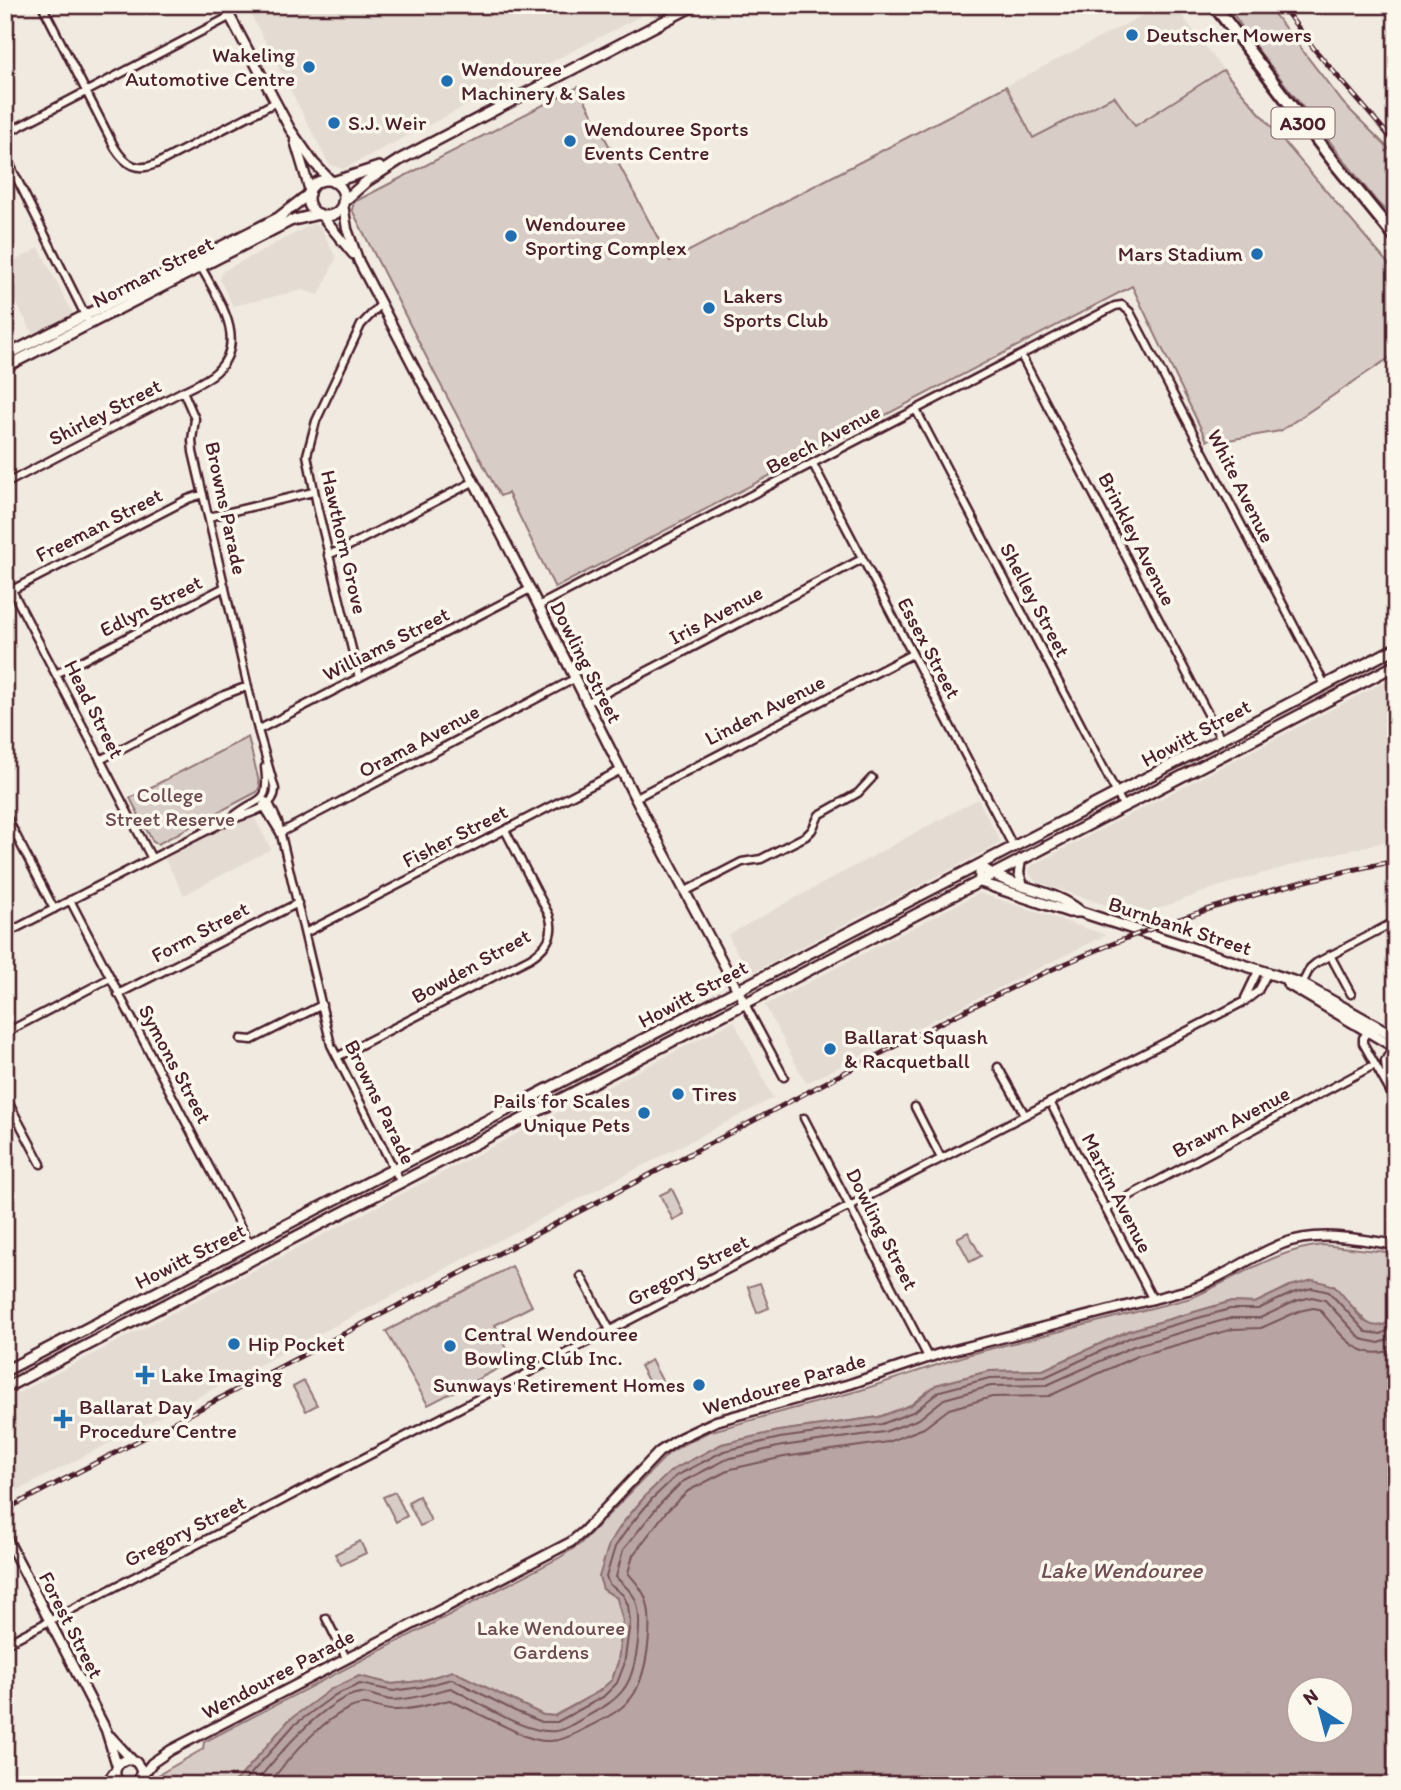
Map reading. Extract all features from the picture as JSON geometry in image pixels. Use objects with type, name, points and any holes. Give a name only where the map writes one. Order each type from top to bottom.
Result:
[{"type":"highway","name":"A300","points":[[1214,5],[1353,187],[1396,238]]},
{"type":"main road","name":"Norman Street","points":[[5,356],[84,315],[295,219],[332,215],[360,186],[401,159],[695,5]]},
{"type":"main road","name":"Norman Street","points":[[5,367],[91,323],[278,218],[320,181],[332,182],[360,175],[401,159]]},
{"type":"main road","points":[[332,182],[342,190],[343,203]]},
{"type":"main road","points":[[309,193],[311,208],[320,215]]},
{"type":"main road","name":"Howitt Street","points":[[5,1371],[1396,648]]},
{"type":"main road","name":"Howitt Street","points":[[5,1388],[1396,666]]},
{"type":"main road","name":"Burnbank Street","points":[[980,866],[992,875],[1070,902],[1081,912]]},
{"type":"main road","name":"Burnbank Street","points":[[994,887],[1069,912],[1081,912],[1302,984],[1395,1043]]},
{"type":"main road","points":[[891,912],[897,924]]},
{"type":"main road","name":"Burnbank Street","points":[[1263,972],[1372,1028]]},
{"type":"street","points":[[42,5],[120,157],[127,163],[142,168],[156,164],[276,102]]},
{"type":"street","points":[[224,5],[290,129],[304,168],[309,193]]},
{"type":"street","points":[[5,134],[229,17]]},
{"type":"street","points":[[290,129],[314,163],[332,182]]},
{"type":"street","points":[[5,155],[84,315],[91,323]]},
{"type":"street","name":"Dowling Street","points":[[343,203],[347,229],[359,262],[530,589],[635,798],[785,1077]]},
{"type":"street","name":"Dowling Street","points":[[320,215],[359,262]]},
{"type":"street","points":[[183,391],[216,372],[226,358],[231,342],[228,319],[198,263]]},
{"type":"street","name":"Hawthorn Grove","points":[[359,678],[313,492],[307,455],[312,430],[361,325],[381,304]]},
{"type":"street","name":"Beech Avenue","points":[[538,606],[1115,306],[1124,306]]},
{"type":"street","name":"White Avenue","points":[[1124,306],[1130,312],[1325,685]]},
{"type":"street","name":"Brinkley Avenue","points":[[1021,355],[1221,739]]},
{"type":"street","name":"Shirley Street","points":[[5,484],[183,391]]},
{"type":"street","name":"Browns Parade","points":[[183,391],[195,419],[192,447],[263,751],[275,789],[274,796],[266,805],[280,833],[331,1045],[401,1183]]},
{"type":"street","name":"Shelley Street","points":[[916,410],[1124,807]]},
{"type":"street","name":"Essex Street","points":[[813,464],[1014,848]]},
{"type":"street","points":[[328,555],[473,482]]},
{"type":"street","points":[[209,517],[313,492]]},
{"type":"street","name":"Freeman Street","points":[[12,590],[188,499],[203,494]]},
{"type":"street","name":"Iris Avenue","points":[[586,703],[862,559]]},
{"type":"street","name":"Head Street","points":[[5,577],[151,857]]},
{"type":"street","name":"Edlyn Street","points":[[56,674],[225,587]]},
{"type":"street","name":"Williams Street","points":[[258,730],[530,589]]},
{"type":"street","name":"Linden Avenue","points":[[635,798],[912,654]]},
{"type":"street","name":"Orama Avenue","points":[[280,833],[575,679]]},
{"type":"street","points":[[100,760],[224,695],[248,686]]},
{"type":"street","name":"Browns Parade","points":[[262,799],[268,789],[263,751]]},
{"type":"street","name":"Fisher Street","points":[[306,933],[621,770]]},
{"type":"street","points":[[686,891],[742,862],[761,859],[806,836],[819,815],[859,793],[872,778]]},
{"type":"street","points":[[5,934],[151,857],[167,852],[262,799],[266,805],[223,822]]},
{"type":"street","points":[[5,814],[54,909]]},
{"type":"street","name":"Bowden Street","points":[[337,1057],[530,958],[545,946],[551,934],[552,922],[505,830]]},
{"type":"street","points":[[1021,859],[1019,871],[1023,886]]},
{"type":"street","points":[[979,882],[980,866]]},
{"type":"street","name":"Burnbank Street","points":[[979,882],[994,887]]},
{"type":"street","name":"Symons Street","points":[[70,900],[250,1244]]},
{"type":"street","name":"Form Street","points":[[118,994],[298,903]]},
{"type":"street","points":[[1302,984],[1310,968],[1396,921]]},
{"type":"street","points":[[1330,956],[1351,994]]},
{"type":"street","name":"Gregory Street","points":[[5,1644],[1238,1004],[1258,991],[1263,972]]},
{"type":"street","points":[[5,1032],[110,978]]},
{"type":"street","points":[[241,1039],[252,1040],[322,1005]]},
{"type":"street","points":[[1372,1028],[1363,1042],[1396,1102]]},
{"type":"street","points":[[1389,1090],[1385,1061],[1395,1043]]},
{"type":"street","name":"Brawn Avenue","points":[[1105,1209],[1374,1065]]},
{"type":"street","points":[[998,1067],[1025,1115]]},
{"type":"street","points":[[5,1096],[41,1164]]},
{"type":"street","name":"Martin Avenue","points":[[1050,1102],[1153,1300]]},
{"type":"street","points":[[915,1107],[941,1158]]},
{"type":"street","name":"Dowling Street","points":[[804,1118],[928,1357]]},
{"type":"street","name":"Wendouree Parade","points":[[137,1782],[152,1763],[170,1750],[571,1542],[659,1452],[692,1431],[729,1416],[850,1384],[928,1357],[1201,1286],[1282,1244],[1303,1238],[1335,1237],[1396,1245]]},
{"type":"street","points":[[581,1276],[610,1330]]},
{"type":"street","name":"Forest Street","points":[[5,1535],[106,1730],[116,1778],[122,1785]]},
{"type":"street","points":[[326,1618],[346,1658]]},
{"type":"street","name":"Forest Street","points":[[106,1730],[141,1769],[137,1782]]},
{"type":"street","name":"Wendouree Parade","points":[[116,1769],[124,1760],[170,1750]]},
{"type":"street","points":[[105,1785],[116,1769]]},
{"type":"shaded area","points":[[246,5],[662,5],[343,169],[329,164]]},
{"type":"shaded area","points":[[1163,5],[1174,5],[1223,70],[1135,127],[1114,97],[1033,138],[1006,86]]},
{"type":"shaded area","points":[[313,224],[320,226],[336,258],[319,295],[302,290],[233,306],[220,280],[222,272]]},
{"type":"shaded area","points":[[39,248],[73,314],[34,336],[5,281],[5,266]]},
{"type":"shaded area","points":[[1396,676],[1396,839],[1320,857],[1220,886],[1138,916],[1035,881],[1029,872],[1031,866]]},
{"type":"shaded area","points":[[978,799],[1001,843],[749,974],[728,935]]},
{"type":"shaded area","points":[[252,813],[271,849],[184,895],[165,859]]},
{"type":"shaded area","points":[[979,893],[1106,935],[806,1083],[765,1005]]},
{"type":"shaded area","points":[[734,1021],[773,1098],[5,1497],[5,1400]]},
{"type":"green space","points":[[1227,5],[1267,5],[1344,104],[1396,156],[1396,220],[1377,202],[1255,46]]},
{"type":"green space","points":[[1223,70],[1396,273],[1396,353],[1280,431],[1223,441],[1218,434],[1207,441],[1132,286],[555,588],[508,493],[500,496],[352,210],[354,202],[578,87],[670,261],[1006,86],[1033,138],[1114,96],[1135,126]]},
{"type":"green space","name":"College Street Reserve","points":[[248,737],[260,786],[257,792],[158,844],[153,842],[130,798]]},
{"type":"green space","points":[[672,1189],[684,1214],[673,1220],[660,1195]]},
{"type":"green space","points":[[968,1232],[981,1256],[970,1262],[957,1238]]},
{"type":"green space","name":"Lake Wendouree Gardens","points":[[1322,1245],[1396,1253],[1396,1307],[1386,1324],[1378,1327],[1369,1325],[1333,1285],[1290,1286],[1255,1303],[1229,1302],[1128,1331],[1043,1370],[989,1371],[936,1385],[911,1405],[879,1417],[779,1431],[722,1444],[673,1470],[647,1494],[622,1524],[603,1589],[617,1598],[623,1621],[618,1662],[612,1680],[598,1692],[554,1716],[543,1715],[453,1671],[420,1681],[392,1684],[359,1676],[289,1720],[241,1776],[229,1785],[141,1785],[203,1749],[204,1742],[559,1558],[580,1544],[668,1454],[708,1432],[861,1390],[970,1354],[1191,1298],[1271,1259]]},
{"type":"green space","name":"Central Wendouree Bowling Club Inc.","points":[[512,1266],[532,1306],[495,1325],[513,1361],[428,1405],[386,1331]]},
{"type":"green space","points":[[760,1283],[769,1308],[757,1313],[748,1287]]},
{"type":"green space","points":[[651,1360],[664,1384],[653,1390],[640,1366]]},
{"type":"green space","points":[[304,1381],[317,1405],[306,1411],[293,1387]]},
{"type":"green space","points":[[395,1492],[407,1516],[396,1522],[383,1497]]},
{"type":"green space","points":[[419,1496],[431,1521],[420,1526],[408,1502]]},
{"type":"green space","points":[[360,1541],[366,1553],[341,1565],[335,1554]]},
{"type":"water","name":"Lake Wendouree","points":[[1313,1280],[1335,1287],[1370,1324],[1386,1324],[1396,1307],[1396,1785],[229,1785],[241,1776],[289,1720],[331,1689],[359,1676],[392,1684],[420,1681],[453,1671],[543,1715],[555,1716],[598,1692],[612,1680],[618,1662],[623,1621],[617,1598],[603,1589],[599,1577],[609,1544],[647,1494],[672,1470],[722,1444],[779,1431],[879,1417],[911,1405],[936,1385],[989,1371],[1043,1370],[1128,1331],[1229,1302],[1255,1303],[1290,1286]]},
{"type":"railway","points":[[1281,5],[1315,50],[1396,144]]},
{"type":"railway","points":[[5,1510],[921,1033],[1031,979],[1143,932],[1205,911],[1268,891],[1396,861]]},
{"type":"place","name":"Deutscher Mowers","points":[[1132,35]]},
{"type":"place","name":"Wakeling Automotive Centre","points":[[309,67]]},
{"type":"place","name":"Wendouree Machinery & Sales","points":[[447,81]]},
{"type":"place","name":"S.J. Weir","points":[[334,123]]},
{"type":"place","name":"Wendouree Sports Events Centre","points":[[570,141]]},
{"type":"place","name":"Wendouree Sporting Complex","points":[[511,236]]},
{"type":"place","name":"Mars Stadium","points":[[1257,254]]},
{"type":"place","name":"Lakers Sports Club","points":[[709,308]]},
{"type":"place","name":"Ballarat Squash & Racquetball","points":[[830,1049]]},
{"type":"place","name":"Tires","points":[[678,1094]]},
{"type":"place","name":"Pails for Scales Unique Pets","points":[[644,1113]]},
{"type":"place","name":"Hip Pocket","points":[[234,1344]]},
{"type":"place","name":"Central Wendouree Bowling Club Inc.","points":[[450,1346]]},
{"type":"place","name":"Lake Imaging","points":[[145,1375]]},
{"type":"place","name":"Sunways Retirement Homes","points":[[699,1385]]},
{"type":"place","name":"Ballarat Day Procedure Centre","points":[[63,1419]]}]
